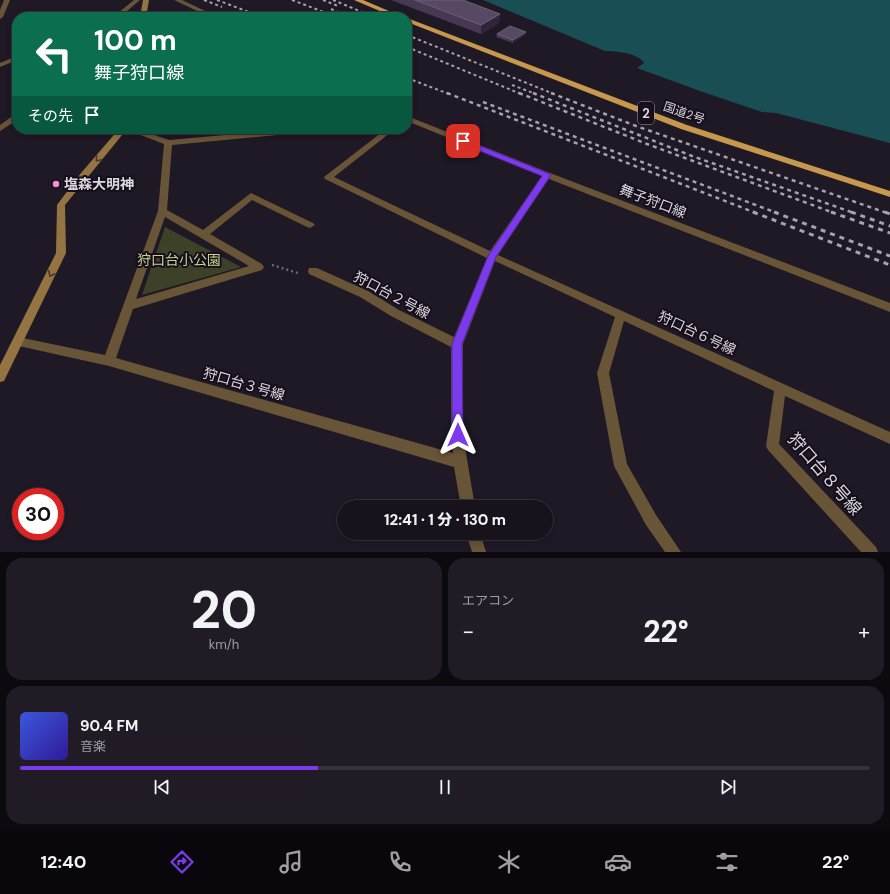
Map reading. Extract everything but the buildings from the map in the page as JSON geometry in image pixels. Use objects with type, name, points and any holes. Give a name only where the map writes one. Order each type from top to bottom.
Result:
[{"type":"highway","points":[[357,0],[387,12]]},
{"type":"highway","name":"国道2号","points":[[412,22],[677,124],[890,194]]},
{"type":"main road","points":[[143,12],[146,0]]},
{"type":"main road","points":[[0,377],[61,253],[61,205],[119,134]]},
{"type":"street","points":[[0,17],[6,0]]},
{"type":"street","points":[[122,12],[137,0]]},
{"type":"street","points":[[177,0],[204,12]]},
{"type":"street","points":[[0,64],[12,60]]},
{"type":"street","name":"舞子狩口線","points":[[412,120],[547,175],[890,308]]},
{"type":"street","points":[[0,129],[12,121]]},
{"type":"street","points":[[143,134],[168,143],[266,134]]},
{"type":"street","name":"狩口台６号線","points":[[384,134],[328,177],[492,256],[890,438]]},
{"type":"street","points":[[110,361],[162,211],[168,143]]},
{"type":"street","points":[[467,500],[460,462],[458,435],[457,344],[492,256],[547,175]]},
{"type":"street","points":[[204,234],[251,196],[310,225]]},
{"type":"street","points":[[162,211],[204,234],[258,267]]},
{"type":"street","points":[[129,306],[258,267]]},
{"type":"street","name":"狩口台２号線","points":[[313,271],[364,294],[395,314],[457,344]]},
{"type":"street","points":[[621,314],[603,373],[621,466],[651,520],[674,552]]},
{"type":"street","name":"狩口台３号線","points":[[18,342],[110,361],[460,462]]},
{"type":"street","name":"狩口台８号線","points":[[780,389],[772,446],[871,552]]},
{"type":"street","points":[[475,540],[479,552]]},
{"type":"path","points":[[258,267],[268,263],[306,275],[313,271]]},
{"type":"green space","name":"狩口台小公園","points":[[165,227],[241,267],[142,295]]},
{"type":"shaded area","points":[[483,0],[890,0],[890,143],[776,113],[762,112],[700,91],[637,68],[644,63],[637,57],[621,52],[605,51]]},
{"type":"railway","points":[[204,0],[222,7]]},
{"type":"railway","points":[[217,0],[249,12]]},
{"type":"railway","points":[[292,0],[324,12]]},
{"type":"railway","points":[[323,0],[338,6]]},
{"type":"railway","points":[[333,0],[362,12]]},
{"type":"railway","points":[[331,9],[338,12]]},
{"type":"railway","points":[[412,37],[554,94]]},
{"type":"railway","points":[[412,49],[521,94]]},
{"type":"railway","points":[[412,80],[449,94]]},
{"type":"railway","points":[[512,85],[536,94]]},
{"type":"railway","points":[[447,93],[756,213]]},
{"type":"railway","points":[[519,93],[647,144],[834,213]]},
{"type":"railway","points":[[533,93],[692,156],[854,213]]},
{"type":"railway","points":[[551,93],[636,126],[887,213]]},
{"type":"railway","points":[[483,102],[777,213]]},
{"type":"railway","points":[[753,212],[890,265]]},
{"type":"railway","points":[[774,212],[890,256]]},
{"type":"railway","points":[[831,212],[890,233]]},
{"type":"railway","points":[[851,212],[890,226]]},
{"type":"railway","points":[[885,212],[890,214]]},
{"type":"place","name":"塩森大明神","points":[[56,184]]},
{"type":"route","points":[[458,435],[457,344],[492,256],[547,175],[463,141]]}]
